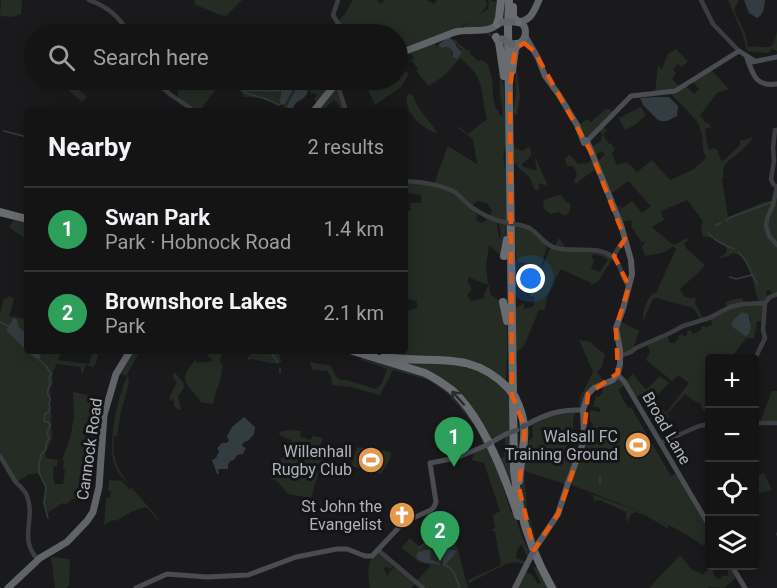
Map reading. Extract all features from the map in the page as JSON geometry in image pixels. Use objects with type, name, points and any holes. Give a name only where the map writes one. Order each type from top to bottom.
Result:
[{"type":"highway","points":[[507,0],[516,22],[523,24],[525,31]]},
{"type":"highway","points":[[507,0],[498,24],[507,98]]},
{"type":"highway","points":[[507,0],[512,472],[523,527]]},
{"type":"highway","points":[[504,256],[509,211],[507,0]]},
{"type":"highway","points":[[509,110],[515,49],[517,44],[524,39],[525,31],[540,0]]},
{"type":"highway","points":[[408,50],[455,32],[491,29],[498,24],[525,21],[540,0]]},
{"type":"highway","points":[[484,30],[517,44]]},
{"type":"highway","points":[[316,108],[332,90]]},
{"type":"highway","points":[[0,211],[24,217]]},
{"type":"highway","points":[[509,211],[516,262]]},
{"type":"highway","points":[[502,302],[507,317],[511,346],[514,470],[521,510],[534,558]]},
{"type":"highway","points":[[511,346],[515,309]]},
{"type":"highway","name":"Cannock Road","points":[[8,588],[38,560],[67,542],[94,509],[99,483],[104,419],[116,374],[128,354]]},
{"type":"highway","points":[[363,354],[425,373],[452,391],[465,405],[481,429],[504,476],[534,558]]},
{"type":"highway","points":[[374,354],[395,359],[473,364],[493,374],[508,388],[521,411],[525,428],[520,468],[521,510]]},
{"type":"highway","points":[[519,489],[534,558]]},
{"type":"highway","points":[[513,501],[527,544],[551,588]]},
{"type":"main road","points":[[515,588],[519,578],[534,558],[536,547],[556,518],[581,448],[584,435],[583,410],[588,394],[618,375],[620,356],[616,328],[632,274],[632,264],[616,211],[586,141],[559,95],[546,78],[525,31]]},
{"type":"main road","points":[[517,44],[526,43],[531,46]]},
{"type":"main road","points":[[742,52],[755,61]]},
{"type":"main road","points":[[742,52],[759,82],[769,85],[777,84]]},
{"type":"main road","points":[[586,141],[630,97],[637,94],[675,91],[742,52]]},
{"type":"main road","points":[[749,64],[777,57]]},
{"type":"main road","name":"Broad Lane","points":[[618,375],[705,519]]},
{"type":"main road","points":[[136,588],[167,574],[212,577],[248,575],[300,556],[337,549],[347,549],[368,556],[375,553],[404,522],[431,510],[435,503],[430,463],[456,458],[547,415],[563,410],[583,410]]},
{"type":"main road","points":[[734,570],[745,588]]},
{"type":"street","points":[[89,0],[113,13],[123,24]]},
{"type":"street","points":[[338,0],[333,15],[338,24]]},
{"type":"street","points":[[701,0],[713,24],[742,52]]},
{"type":"street","points":[[165,90],[190,108]]},
{"type":"street","points":[[341,90],[345,108]]},
{"type":"street","points":[[776,130],[771,180],[777,187],[773,207],[766,223],[769,236],[777,245]]},
{"type":"street","points":[[408,181],[450,190],[474,209],[497,220],[528,227],[553,248],[591,250],[612,257],[619,264],[625,282],[629,286]]},
{"type":"street","points":[[612,257],[625,239]]},
{"type":"street","points":[[757,354],[765,338],[763,330],[765,303],[777,294]]},
{"type":"street","points":[[620,356],[682,326],[709,318],[730,307],[743,303],[765,303]]},
{"type":"street","points":[[759,423],[777,423]]},
{"type":"street","points":[[660,443],[705,425]]},
{"type":"street","points":[[0,456],[27,495],[29,545],[38,560]]},
{"type":"street","points":[[375,553],[423,588]]},
{"type":"highlighted area","points":[[524,43],[534,51],[591,152],[625,239],[614,256],[629,286],[616,328],[618,373],[588,394],[583,443],[558,514],[534,550],[519,488],[525,428],[512,395],[510,89],[515,49]]},
{"type":"shaded area","points":[[1,0],[22,0],[21,14],[12,17],[0,16]]},
{"type":"shaded area","points":[[195,0],[242,0],[226,16],[194,4]]},
{"type":"shaded area","points":[[353,0],[377,0],[381,4],[385,0],[426,0],[434,4],[437,0],[485,0],[487,4],[482,12],[461,27],[408,49],[408,24],[340,24],[339,20]]},
{"type":"shaded area","points":[[487,0],[493,2],[500,0],[498,19],[492,27],[464,28],[488,9]]},
{"type":"shaded area","points":[[728,0],[739,0],[734,10],[745,33],[748,47],[771,46],[777,30],[777,51],[772,49],[768,53],[747,51],[743,35]]},
{"type":"shaded area","points":[[744,0],[765,0],[761,15],[757,18],[749,13]]},
{"type":"shaded area","points":[[489,32],[494,36],[499,47],[504,85],[506,142],[503,158],[506,171],[506,221],[490,216],[492,211],[487,203],[477,201],[472,206],[459,194],[435,184],[448,146],[477,164],[473,139],[458,126],[468,134],[487,119],[478,79],[460,58],[445,75],[429,86],[416,71],[418,69],[411,60],[414,59],[410,52],[434,43],[439,48],[438,46],[448,47],[453,51],[451,56],[458,58],[462,50],[452,39],[468,51],[472,48],[469,53],[478,61],[482,60],[488,64],[495,103],[502,117],[498,54],[492,39],[484,33]]},
{"type":"shaded area","points":[[449,37],[462,52],[457,59],[452,57],[453,51],[448,47],[438,46]]},
{"type":"shaded area","points":[[676,49],[688,61],[682,67],[678,64],[673,69],[676,73],[672,79],[680,87],[655,92],[658,66],[662,69],[668,54]]},
{"type":"shaded area","points":[[710,69],[729,89],[717,93],[698,118],[701,116],[712,127],[705,129],[708,148],[717,150],[722,162],[740,145],[740,141],[754,137],[725,164],[722,179],[728,217],[772,201],[764,228],[777,247],[777,293],[772,294],[770,290],[765,292],[768,296],[764,322],[757,321],[754,338],[746,338],[734,354],[705,354],[705,411],[700,407],[702,404],[685,394],[667,414],[669,417],[661,423],[639,395],[634,398],[625,382],[633,374],[646,390],[660,376],[669,383],[654,399],[666,413],[689,383],[678,375],[672,381],[646,360],[650,352],[647,344],[667,335],[670,343],[674,343],[679,339],[678,336],[687,335],[687,331],[693,334],[701,330],[701,327],[712,326],[711,319],[728,308],[725,303],[730,300],[742,298],[744,303],[760,303],[745,261],[733,253],[717,259],[727,252],[726,247],[712,238],[703,236],[701,229],[703,221],[687,200],[661,211],[664,220],[652,227],[674,245],[687,238],[688,240],[684,243],[686,248],[705,265],[680,289],[686,297],[696,298],[695,302],[703,319],[693,308],[657,298],[653,299],[643,321],[646,303],[653,293],[656,293],[676,249],[673,246],[663,252],[645,256],[642,247],[646,241],[642,243],[631,226],[631,220],[621,222],[618,211],[632,201],[642,213],[651,206],[628,181],[611,194],[614,201],[622,208],[617,210],[597,163],[605,154],[601,151],[594,157],[590,148],[600,143],[602,134],[599,130],[602,126],[607,131],[603,134],[615,149],[612,154],[617,166],[626,163],[637,172],[652,160],[670,180],[694,169],[706,158],[702,134],[697,121],[671,94],[686,86],[694,94],[699,89],[692,81]],"holes":[[[742,312],[748,314],[751,321],[743,335],[734,319]]]},
{"type":"shaded area","points":[[515,70],[517,70],[520,97],[515,115],[513,112],[516,91]]},
{"type":"shaded area","points":[[68,90],[79,90],[87,97],[82,102]]},
{"type":"shaded area","points":[[177,90],[216,90],[202,108],[195,108],[178,98],[178,92],[180,92]]},
{"type":"shaded area","points":[[240,90],[281,90],[280,102],[285,104],[293,90],[295,90],[287,108],[253,97],[242,97],[243,94]]},
{"type":"shaded area","points":[[281,90],[293,90],[285,104],[280,102]]},
{"type":"shaded area","points":[[295,90],[308,91],[293,108],[287,106]]},
{"type":"shaded area","points":[[310,90],[329,90],[317,104],[314,99],[317,95],[311,94]]},
{"type":"shaded area","points":[[334,90],[338,90],[343,108],[340,108],[334,100],[325,108],[319,108]]},
{"type":"shaded area","points":[[368,90],[397,90],[375,105]]},
{"type":"shaded area","points":[[407,95],[413,95],[437,133],[420,124],[411,114],[407,102]]},
{"type":"shaded area","points":[[669,97],[678,106],[677,116],[667,121],[657,119],[643,105],[640,98]]},
{"type":"shaded area","points":[[641,107],[646,115],[625,130],[619,118]]},
{"type":"shaded area","points":[[606,109],[614,113],[586,138],[579,125],[587,119],[591,122]]},
{"type":"shaded area","points":[[513,137],[514,147],[522,151],[529,147],[531,149],[530,156],[522,166],[537,171],[536,159],[546,186],[539,183],[538,190],[535,190],[530,178],[516,163],[513,180]]},
{"type":"shaded area","points":[[570,155],[578,164],[593,160],[596,169],[579,183],[574,183],[576,171],[573,166],[567,166],[565,158]]},
{"type":"shaded area","points":[[409,182],[445,189],[452,193],[476,211],[476,220],[482,223],[488,216],[498,222],[500,240],[499,224],[505,224],[504,254],[500,255],[489,245],[486,266],[488,284],[468,277],[471,291],[467,295],[472,302],[485,297],[489,284],[490,294],[502,303],[507,330],[506,384],[483,367],[380,355],[408,354],[408,311],[418,306],[416,301],[408,299],[408,211],[411,211],[410,203],[421,203],[421,195],[408,194]]},
{"type":"shaded area","points":[[777,191],[777,243],[769,232],[768,223]]},
{"type":"shaded area","points":[[558,195],[570,203],[570,210],[565,216],[558,212],[551,214],[545,210],[544,200]]},
{"type":"shaded area","points":[[14,220],[24,222],[24,238],[10,228]]},
{"type":"shaded area","points":[[512,226],[528,229],[547,247],[541,266],[517,261]]},
{"type":"shaded area","points":[[559,238],[565,247],[605,251],[612,259],[598,282],[591,285],[561,269],[548,294],[545,310],[539,310],[524,346],[515,354],[515,309],[524,303],[524,309],[534,306],[535,297],[530,296],[533,281],[540,275],[550,248],[555,246]],"holes":[[[591,254],[608,260],[600,272],[591,269],[594,261]]]},
{"type":"shaded area","points":[[9,296],[14,300],[9,316],[24,318],[24,354],[60,354],[58,360],[89,364],[92,354],[99,354],[95,365],[93,367],[86,365],[82,375],[80,367],[57,364],[53,371],[53,383],[50,389],[52,439],[45,454],[46,458],[58,460],[57,466],[54,466],[55,484],[63,484],[65,470],[62,460],[70,439],[74,417],[73,392],[97,397],[95,407],[104,410],[100,440],[91,440],[86,494],[81,493],[79,500],[72,499],[66,505],[63,503],[47,513],[44,503],[46,487],[38,473],[28,475],[17,482],[0,454],[0,313],[4,299]]},
{"type":"shaded area","points":[[742,312],[748,314],[751,325],[750,332],[745,336],[731,325]]},
{"type":"shaded area","points":[[14,318],[17,319],[18,326],[24,332],[24,348],[6,330]]},
{"type":"shaded area","points":[[621,322],[639,331],[632,351],[623,355],[617,334]]},
{"type":"shaded area","points":[[579,340],[591,342],[605,354],[602,367],[597,372],[605,383],[597,386],[583,408],[579,407],[580,398],[593,372]]},
{"type":"shaded area","points":[[30,354],[39,354],[39,360]]},
{"type":"shaded area","points":[[129,354],[138,354],[126,376],[118,373]]},
{"type":"shaded area","points":[[208,354],[222,354],[220,363],[223,364],[213,404],[200,402],[185,378],[196,359],[196,362],[200,363],[212,360],[208,357]]},
{"type":"shaded area","points":[[251,354],[279,354],[282,361],[271,363],[251,359],[247,362]]},
{"type":"shaded area","points":[[362,356],[421,374],[442,385],[462,404],[487,444],[484,446],[477,429],[447,393],[428,380],[393,370],[380,395],[351,387],[332,385],[327,371],[312,370],[310,361],[331,366],[336,377],[341,380],[376,389],[382,383],[387,369],[361,360]]},
{"type":"shaded area","points":[[392,360],[464,364],[492,377],[509,393],[510,431],[489,442],[460,395]]},
{"type":"shaded area","points":[[174,372],[183,382],[184,387],[178,397],[181,409],[179,410],[174,406],[174,398],[170,400],[177,382],[173,378]]},
{"type":"shaded area","points":[[128,375],[129,383],[117,436],[114,436],[114,455],[120,472],[128,483],[117,469],[113,459],[112,440],[115,416]]},
{"type":"shaded area","points":[[618,378],[625,385],[618,390],[628,408],[631,407],[671,476],[677,473],[688,492],[682,495],[688,493],[705,522],[703,546],[656,518],[669,526],[667,528],[635,512],[631,514],[627,523],[626,512],[600,500],[594,501],[593,496],[588,493],[649,515],[569,484],[585,428],[592,430],[590,410],[600,412],[600,408],[593,406],[596,396],[599,397],[602,393],[603,388],[600,386]]},
{"type":"shaded area","points":[[772,391],[777,391],[777,422],[760,422]]},
{"type":"shaded area","points":[[574,410],[573,429],[567,439],[577,444],[565,484],[524,471],[527,509],[537,544],[535,544],[527,522],[521,493],[521,482],[529,440],[533,437],[532,424],[550,416]]},
{"type":"shaded area","points":[[244,417],[255,427],[254,434],[242,444],[246,448],[243,454],[237,455],[234,460],[230,461],[228,469],[218,469],[219,474],[217,474],[212,460],[216,458],[219,451],[217,448],[229,441],[227,436],[232,427]]},
{"type":"shaded area","points":[[301,431],[300,436],[310,440],[313,436],[323,438],[319,452],[322,459],[311,498],[288,494],[278,482],[270,478],[270,473],[275,466],[294,449],[295,444],[279,432]]},
{"type":"shaded area","points":[[510,434],[511,480],[509,483],[500,459],[505,456],[502,450],[505,436]]},
{"type":"shaded area","name":"Willenhall Rugby Club","points":[[357,447],[391,452],[390,459],[381,474],[351,466]]},
{"type":"shaded area","points":[[489,449],[492,460],[495,460],[511,513],[514,513],[530,553],[528,558],[521,544],[516,558],[526,562],[525,564],[514,562],[506,564],[469,583],[468,580],[501,565],[495,532],[491,530],[495,528],[493,515],[500,511],[484,463],[472,460],[474,452]]},
{"type":"shaded area","points":[[764,473],[772,490],[759,493],[759,475]]},
{"type":"shaded area","points":[[109,480],[122,481],[130,490],[131,487],[159,521],[144,507],[104,525],[106,498],[110,498],[111,492],[108,490]]},
{"type":"shaded area","points":[[442,529],[446,538],[454,536],[468,588],[424,588],[416,582],[431,565],[419,562],[402,547],[410,538],[420,547],[433,532]]},
{"type":"shaded area","points":[[439,545],[444,550],[456,551],[446,566],[443,566],[443,551]]},
{"type":"shaded area","points":[[429,549],[430,559],[440,565],[418,560],[416,557],[418,552]]},
{"type":"shaded area","points":[[377,552],[394,565],[390,569],[386,567],[383,569],[387,577],[395,566],[416,583],[412,588],[369,588],[369,564]]},
{"type":"shaded area","points":[[680,555],[692,570],[703,574],[708,570],[713,570],[714,575],[720,579],[723,575],[728,576],[728,570],[733,570],[737,577],[724,588],[649,588]]},
{"type":"shaded area","points":[[51,557],[70,559],[69,586],[55,588]]},
{"type":"shaded area","points":[[533,567],[537,568],[548,588],[516,588],[523,572],[531,574],[538,584],[541,583]]},
{"type":"waterway","points":[[242,90],[279,105],[281,103]]},
{"type":"waterway","points":[[245,90],[261,90]]},
{"type":"waterway","points":[[261,90],[281,90]]},
{"type":"waterway","points":[[4,131],[24,136]]},
{"type":"waterway","points":[[726,221],[772,202]]},
{"type":"waterway","points":[[716,225],[721,223]]},
{"type":"waterway","points":[[709,233],[717,241],[734,249]]},
{"type":"waterway","points":[[739,253],[758,284]]},
{"type":"waterway","points":[[730,277],[736,279],[752,275]]},
{"type":"waterway","points":[[0,322],[8,326]]},
{"type":"waterway","points":[[272,354],[278,363]]},
{"type":"waterway","points":[[39,360],[51,374],[47,393],[50,398],[50,407],[48,413],[45,414],[44,421],[50,425],[47,433],[49,438],[39,463],[39,473],[46,487],[44,503],[48,518]]},
{"type":"waterway","points":[[600,477],[600,484]]},
{"type":"waterway","points":[[419,548],[434,538],[439,545]]},
{"type":"waterway","points":[[446,566],[453,572],[460,588]]},
{"type":"place","name":"Walsall FC Training Ground","points":[[638,445]]},
{"type":"place","name":"Willenhall Rugby Club","points":[[371,460]]},
{"type":"place","name":"Swan Park","points":[[454,467]]},
{"type":"place","name":"St John the Evangelist","points":[[402,515]]},
{"type":"place","name":"Brownshore Lakes","points":[[440,561]]}]
